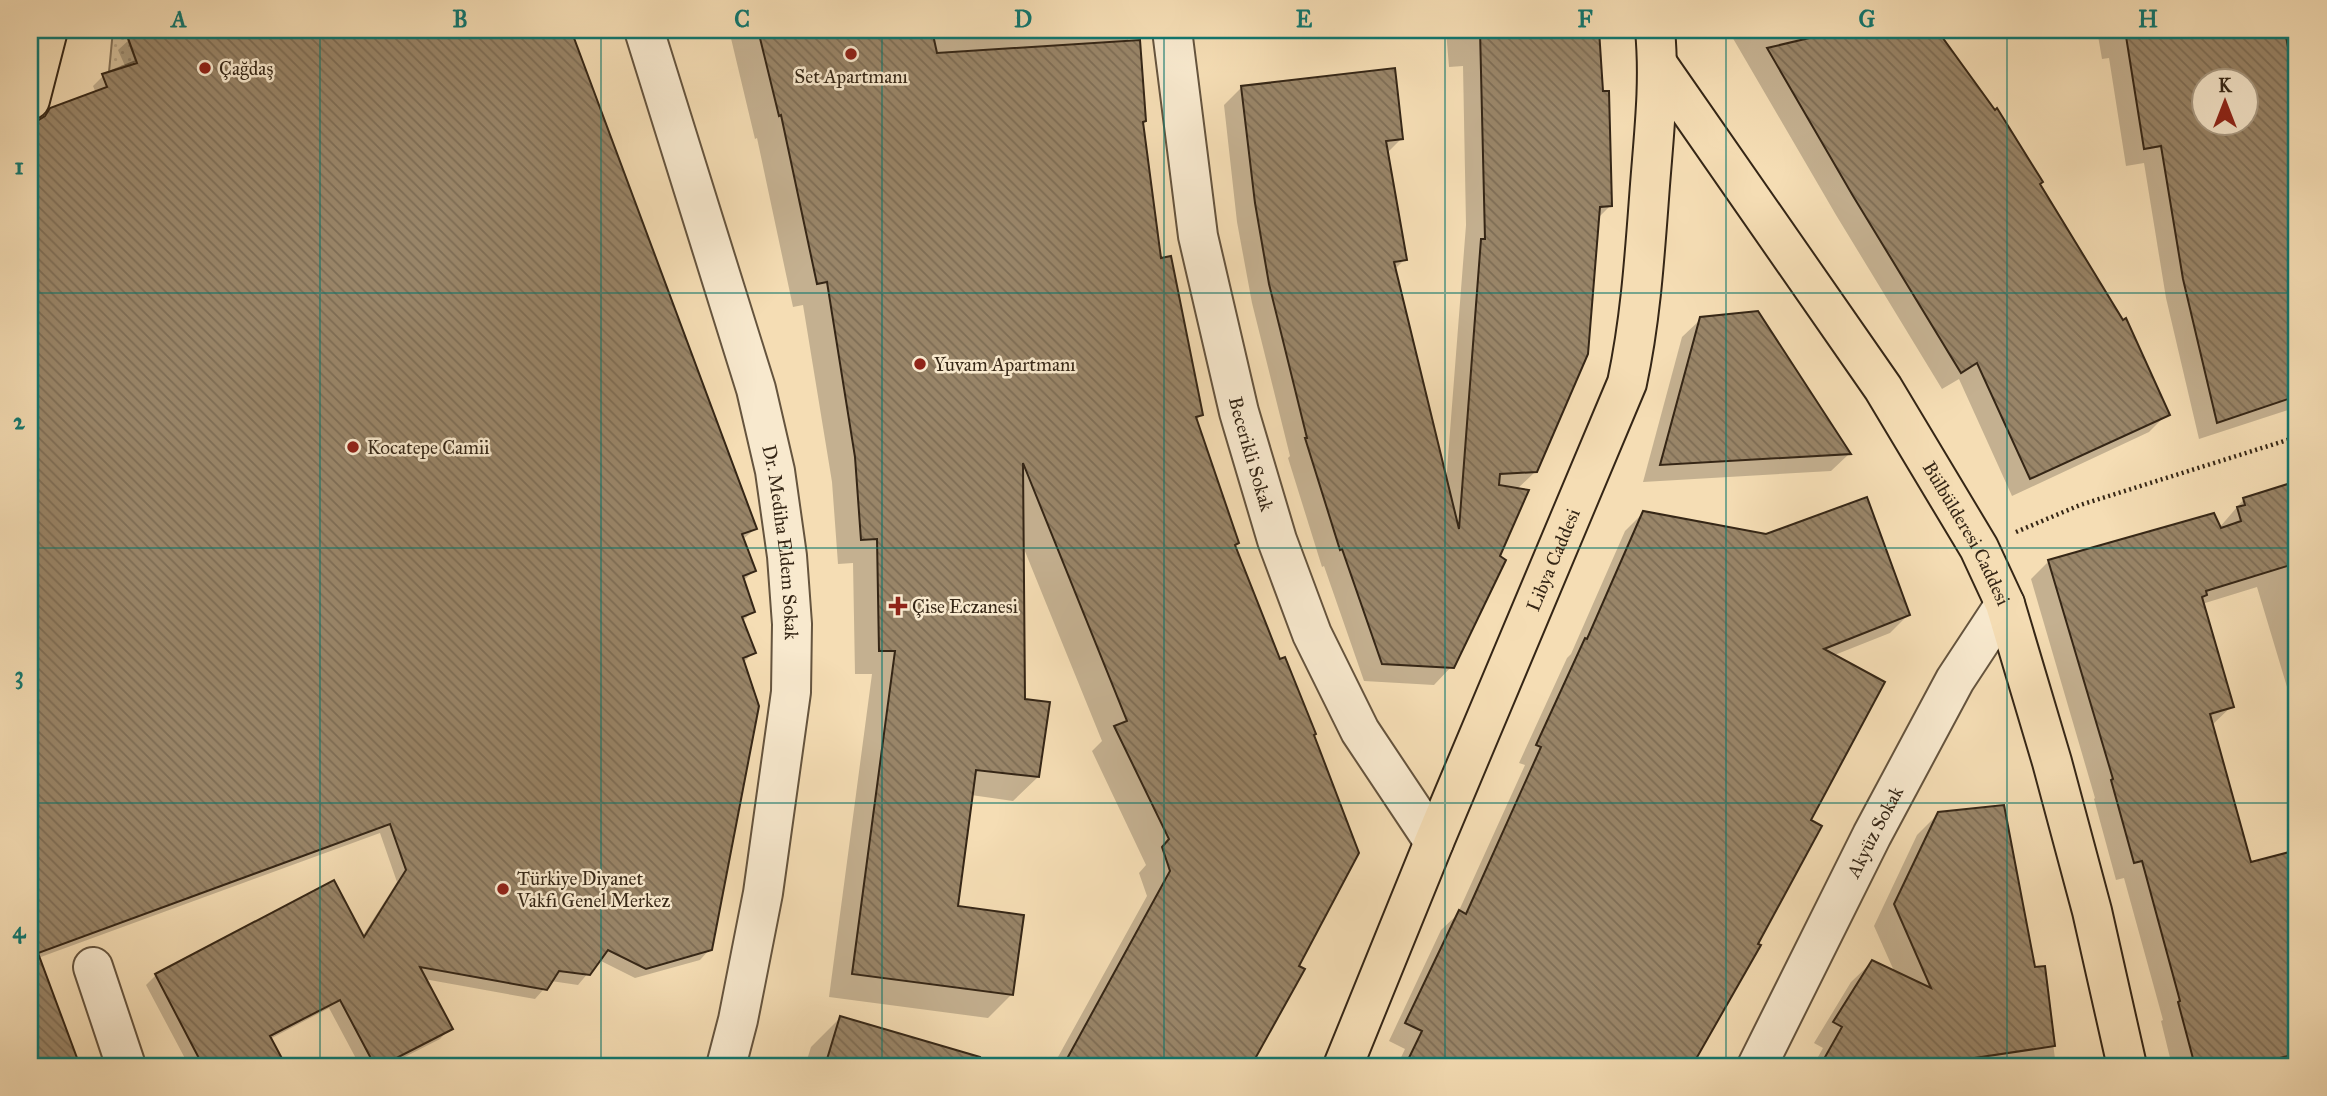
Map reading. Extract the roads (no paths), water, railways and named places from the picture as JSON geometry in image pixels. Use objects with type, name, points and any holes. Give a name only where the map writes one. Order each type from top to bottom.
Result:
[{"type":"main road","points":[[30,100],[48,30]]},
{"type":"main road","name":"Libya Caddesi","points":[[1343,1066],[1434,842],[1628,383],[1636,342],[1657,48]]},
{"type":"main road","name":"Bülbülderesi Caddesi","points":[[1657,48],[1883,388],[1979,548],[2005,604],[2066,811],[2127,1066]]},
{"type":"street","name":"Dr. Mediha Eldem Sokak","points":[[644,30],[756,389],[775,471],[787,556],[792,624],[791,692],[763,893],[738,1020],[726,1066]]},
{"type":"street","name":"Becerikli Sokak","points":[[1172,30],[1198,236],[1239,412],[1277,540],[1312,634],[1360,731],[1434,842]]},
{"type":"street","name":"Akyüz Sokak","points":[[1757,1066],[1878,823],[1955,680],[2005,604]]},
{"type":"street","points":[[93,967],[125,1063],[123,1066]]},
{"type":"place","name":"Set Apartmanı","points":[[851,54]]},
{"type":"place","name":"Çağdaş","points":[[205,68]]},
{"type":"place","name":"Yuvam Apartmanı","points":[[920,364]]},
{"type":"place","name":"Kocatepe Camii","points":[[353,447]]},
{"type":"place","name":"Çise Eczanesi","points":[[898,606]]},
{"type":"place","name":"Türkiye Diyanet Vakfı Genel Merkez","points":[[503,889]]}]
